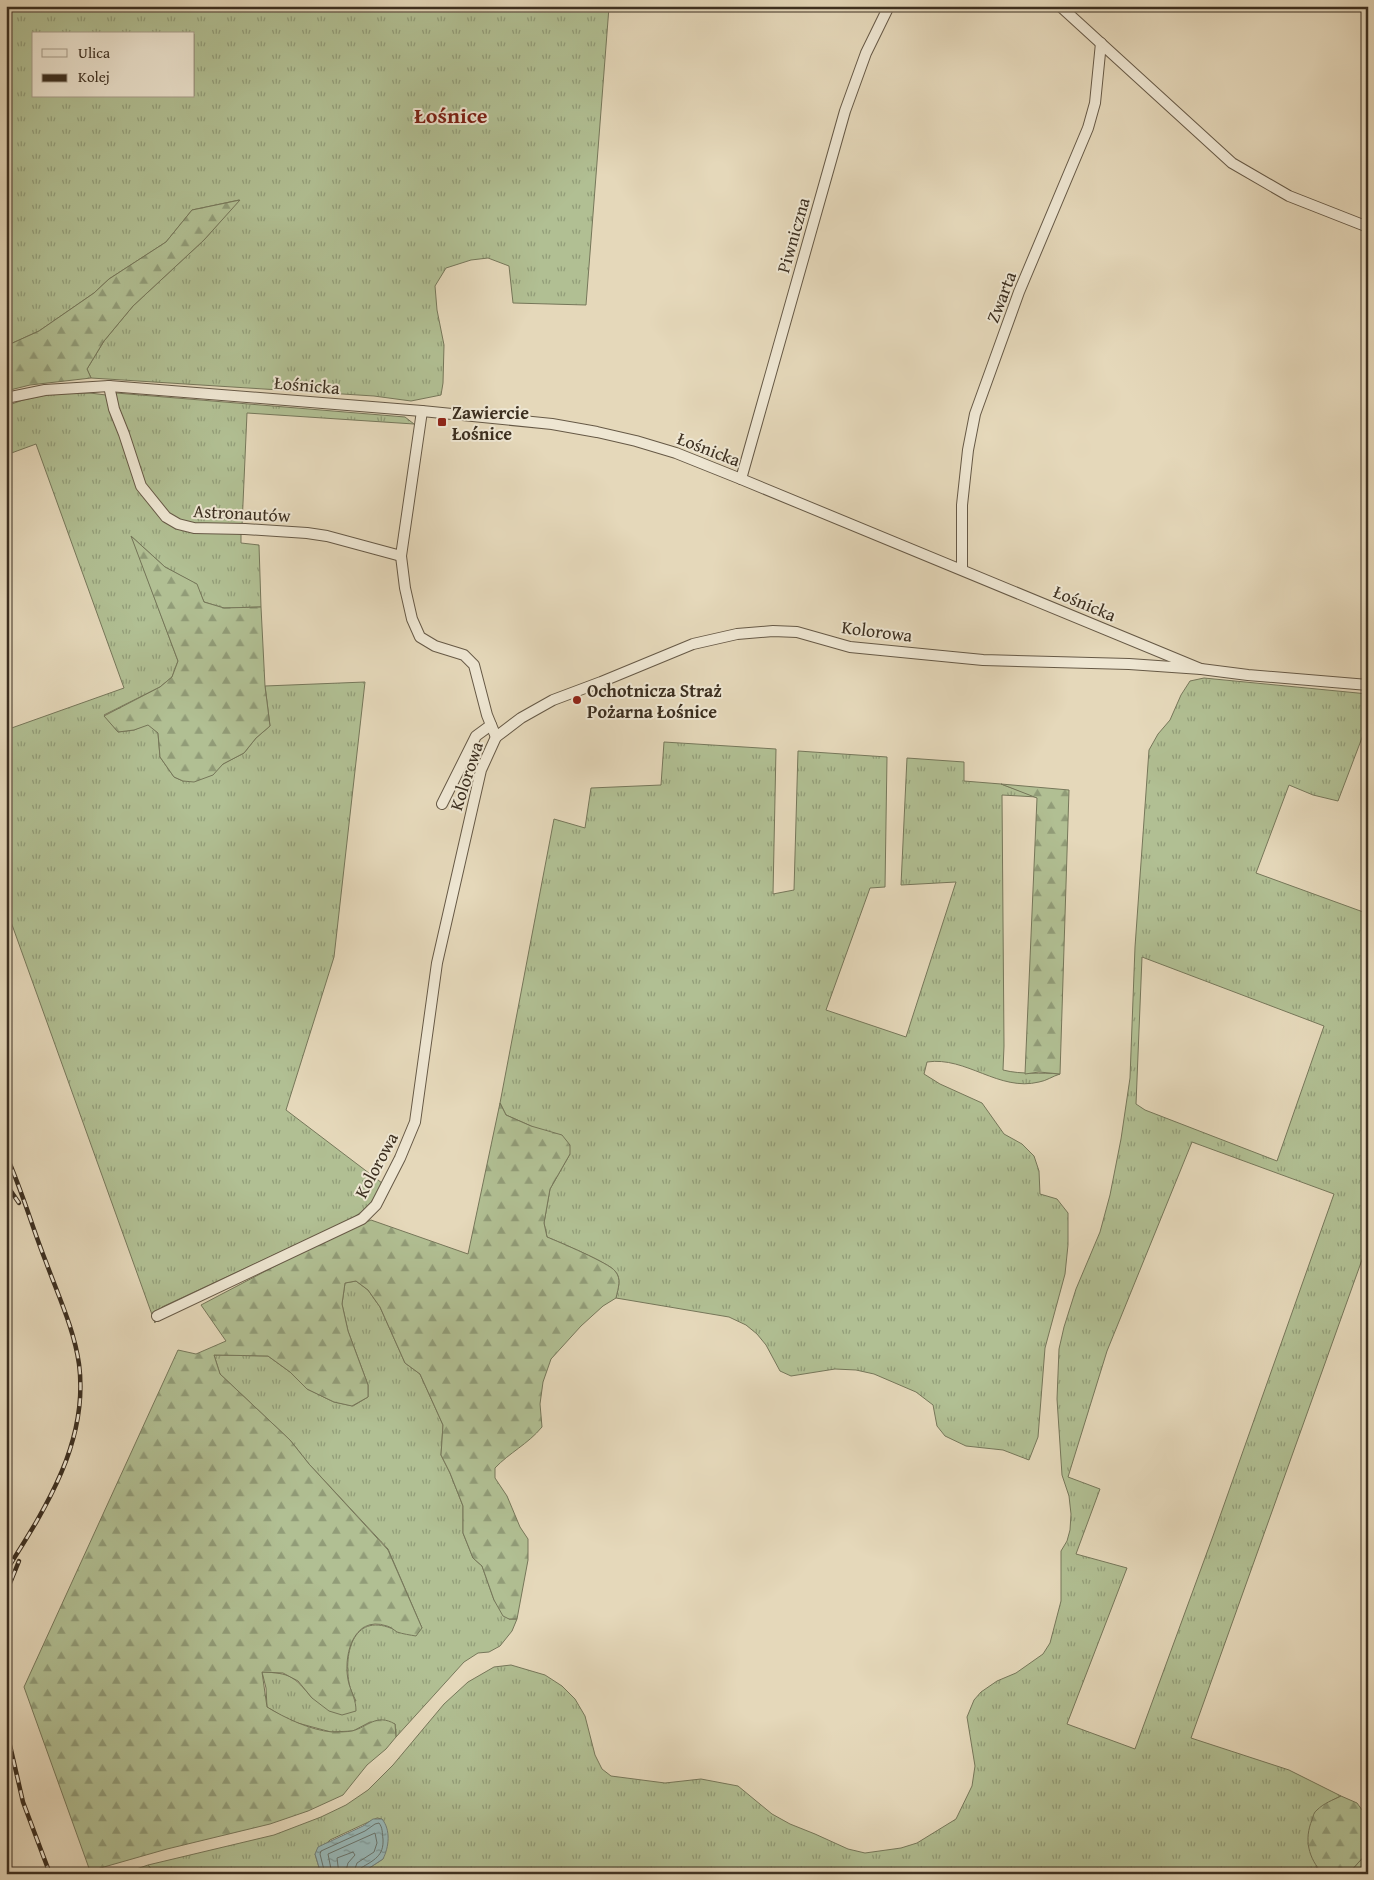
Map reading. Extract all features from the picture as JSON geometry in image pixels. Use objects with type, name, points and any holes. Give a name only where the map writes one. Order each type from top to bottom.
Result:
[{"type":"street","name":"Piwniczna","points":[[741,479],[845,111],[866,53],[890,6]]},
{"type":"street","points":[[1060,6],[1232,163],[1289,196],[1368,227]]},
{"type":"street","name":"Zwarta","points":[[962,569],[962,505],[968,450],[976,414],[1019,292],[1088,128],[1095,103],[1101,44]]},
{"type":"street","name":"Łośnicka","points":[[6,398],[44,390],[110,386],[552,424],[596,432],[676,454],[741,479],[1201,669],[1368,685]]},
{"type":"street","name":"Astronautów","points":[[110,386],[114,409],[141,486],[166,517],[178,524],[194,528],[307,532],[401,556]]},
{"type":"street","points":[[422,412],[401,556],[405,588],[416,630],[420,637],[435,646],[459,652],[474,665],[496,737]]},
{"type":"street","name":"Kolorowa","points":[[157,1316],[362,1219],[376,1205],[400,1158],[415,1122],[437,963],[481,770],[496,737],[521,718],[553,700],[693,644],[737,634],[773,631],[797,632],[850,647],[983,660],[1129,664],[1201,669]]},
{"type":"street","points":[[442,804],[476,736],[491,725]]},
{"type":"green space","points":[[6,6],[620,6],[609,7],[586,305],[513,303],[509,266],[488,258],[471,260],[446,268],[435,286],[437,310],[444,345],[441,395],[411,401],[374,396],[91,378],[87,369],[104,341],[133,306],[204,240],[239,200],[192,210],[166,242],[109,279],[94,293],[39,331],[6,346]]},
{"type":"green space","points":[[240,200],[204,240],[133,306],[104,341],[87,369],[91,378],[30,385],[6,391],[6,346],[39,331],[94,293],[109,279],[166,242],[192,210]]},
{"type":"green space","points":[[90,393],[106,395],[137,484],[165,520],[241,533],[241,543],[259,545],[261,607],[224,608],[204,602],[196,584],[165,567],[132,537],[178,661],[172,677],[160,687],[104,715],[118,732],[134,730],[148,724],[158,733],[160,757],[174,777],[183,781],[212,775],[223,764],[244,753],[256,738],[270,726],[265,686],[365,682],[334,957],[286,1110],[382,1183],[369,1205],[349,1220],[162,1307],[155,1315],[155,1323],[6,908],[6,730],[124,688],[36,444],[6,455],[6,406],[50,394]]},
{"type":"green space","points":[[116,393],[405,417],[414,424],[247,413],[242,526],[198,524],[176,519],[165,512],[143,481],[118,414]]},
{"type":"green space","points":[[131,536],[165,567],[197,584],[204,602],[224,608],[261,607],[265,686],[270,726],[256,738],[244,753],[223,764],[213,775],[194,782],[183,781],[174,777],[160,757],[158,733],[148,725],[134,730],[118,732],[104,716],[160,687],[172,677],[178,661]]},
{"type":"green space","points":[[1204,678],[1368,694],[1368,722],[1338,801],[1313,795],[1289,785],[1256,873],[1366,913],[1368,910],[1368,1243],[1191,1738],[1289,1770],[1341,1796],[1331,1801],[1316,1867],[1323,1874],[360,1874],[383,1859],[382,1819],[377,1818],[330,1840],[315,1854],[321,1874],[151,1874],[152,1870],[148,1865],[274,1835],[346,1805],[368,1790],[393,1765],[444,1704],[468,1682],[494,1667],[511,1665],[545,1675],[562,1686],[575,1699],[585,1716],[595,1755],[602,1769],[611,1776],[665,1783],[701,1779],[738,1786],[772,1814],[790,1824],[848,1849],[865,1853],[901,1848],[917,1843],[956,1819],[972,1786],[975,1766],[967,1717],[974,1700],[981,1692],[997,1681],[1016,1673],[1043,1654],[1050,1643],[1061,1601],[1061,1551],[1067,1541],[1070,1530],[1071,1514],[1069,1496],[1062,1475],[1057,1399],[1059,1349],[1076,1289],[1100,1232],[1110,1195],[1121,1139],[1130,1078],[1135,947],[1149,750],[1158,734],[1170,720],[1181,695],[1190,681]],"holes":[[[1142,957],[1324,1026],[1277,1161],[1145,1110],[1136,1104]],[[1192,1142],[1334,1194],[1213,1536],[1135,1749],[1067,1724],[1127,1568],[1076,1554],[1100,1489],[1068,1477],[1107,1351]]]},
{"type":"green space","points":[[664,742],[776,749],[773,894],[794,890],[798,751],[887,757],[885,887],[870,888],[826,1010],[906,1037],[956,882],[901,885],[907,758],[964,762],[964,781],[1001,784],[1037,797],[1002,795],[1003,1070],[1060,1074],[1042,1081],[1024,1084],[996,1078],[955,1064],[927,1062],[924,1074],[940,1084],[982,1103],[1004,1134],[1022,1144],[1034,1156],[1039,1171],[1040,1194],[1057,1199],[1068,1213],[1068,1245],[1065,1274],[1045,1348],[1038,1437],[1029,1460],[1003,1450],[966,1446],[945,1436],[937,1426],[933,1405],[916,1392],[874,1374],[856,1370],[835,1369],[791,1376],[780,1371],[766,1345],[757,1334],[746,1325],[729,1317],[616,1298],[619,1280],[611,1267],[547,1237],[544,1223],[550,1189],[570,1154],[531,1126],[506,1115],[500,1103],[554,819],[585,828],[591,788],[661,785]]},
{"type":"green space","points":[[1001,784],[1069,790],[1060,1074],[1039,1072],[1025,1074],[1037,798]]},
{"type":"green space","points":[[500,1103],[506,1115],[531,1126],[562,1135],[570,1145],[570,1154],[550,1189],[544,1223],[547,1237],[611,1267],[619,1280],[616,1298],[603,1306],[581,1326],[551,1359],[543,1382],[540,1404],[542,1427],[495,1468],[495,1478],[507,1496],[520,1527],[528,1539],[528,1560],[517,1619],[509,1619],[503,1616],[494,1600],[482,1566],[473,1558],[463,1533],[463,1506],[441,1455],[443,1425],[420,1374],[405,1363],[380,1307],[368,1290],[356,1281],[345,1283],[342,1304],[348,1331],[368,1385],[368,1397],[352,1406],[334,1402],[307,1389],[290,1372],[268,1356],[214,1355],[220,1374],[290,1440],[309,1464],[388,1550],[422,1628],[416,1636],[399,1633],[388,1626],[375,1624],[365,1626],[358,1632],[352,1641],[347,1663],[347,1674],[355,1700],[356,1711],[342,1715],[329,1711],[312,1698],[298,1681],[283,1673],[262,1672],[267,1707],[298,1723],[332,1732],[352,1731],[377,1720],[388,1721],[395,1724],[396,1737],[386,1749],[367,1765],[343,1795],[308,1811],[270,1824],[167,1849],[90,1871],[24,1687],[178,1350],[196,1354],[226,1341],[201,1305],[298,1254],[371,1220],[468,1254]]},
{"type":"green space","points":[[356,1281],[368,1290],[380,1307],[405,1363],[420,1374],[443,1425],[441,1455],[463,1506],[463,1533],[473,1558],[482,1566],[494,1600],[509,1619],[517,1619],[512,1631],[500,1646],[489,1652],[478,1653],[464,1662],[396,1737],[395,1724],[370,1722],[353,1731],[331,1732],[290,1721],[267,1707],[266,1688],[262,1672],[279,1673],[291,1677],[312,1698],[356,1701],[349,1685],[348,1657],[356,1635],[363,1629],[373,1625],[385,1626],[399,1632],[422,1628],[388,1549],[309,1464],[290,1440],[220,1374],[214,1355],[268,1356],[290,1372],[307,1389],[334,1402],[353,1406],[368,1397],[368,1385],[348,1331],[342,1304],[345,1283]]},
{"type":"green space","points":[[1341,1796],[1357,1803],[1368,1818],[1368,1852],[1348,1874],[1323,1874],[1311,1855],[1308,1834],[1316,1811]]},
{"type":"green space","points":[[1368,1852],[1368,1874],[1348,1874]]},
{"type":"green space","points":[[148,1865],[152,1870],[151,1874],[122,1874]]},
{"type":"water","points":[[373,1819],[382,1819],[387,1828],[388,1844],[383,1859],[360,1874],[321,1874],[315,1854],[318,1847],[363,1826]]},
{"type":"railway","points":[[6,1155],[70,1325],[79,1364],[80,1392],[77,1420],[71,1447],[61,1473],[36,1523],[6,1571]]},
{"type":"railway","points":[[6,1184],[19,1203]]},
{"type":"railway","points":[[6,1593],[19,1561]]},
{"type":"railway","points":[[6,1728],[23,1802],[50,1874]]},
{"type":"place","name":"Zawiercie Łośnice","points":[[442,422]]},
{"type":"place","name":"Ochotnicza Straż Pożarna Łośnice","points":[[577,700]]},
{"type":"district","name":"Łośnice","points":[[451,115]]}]
